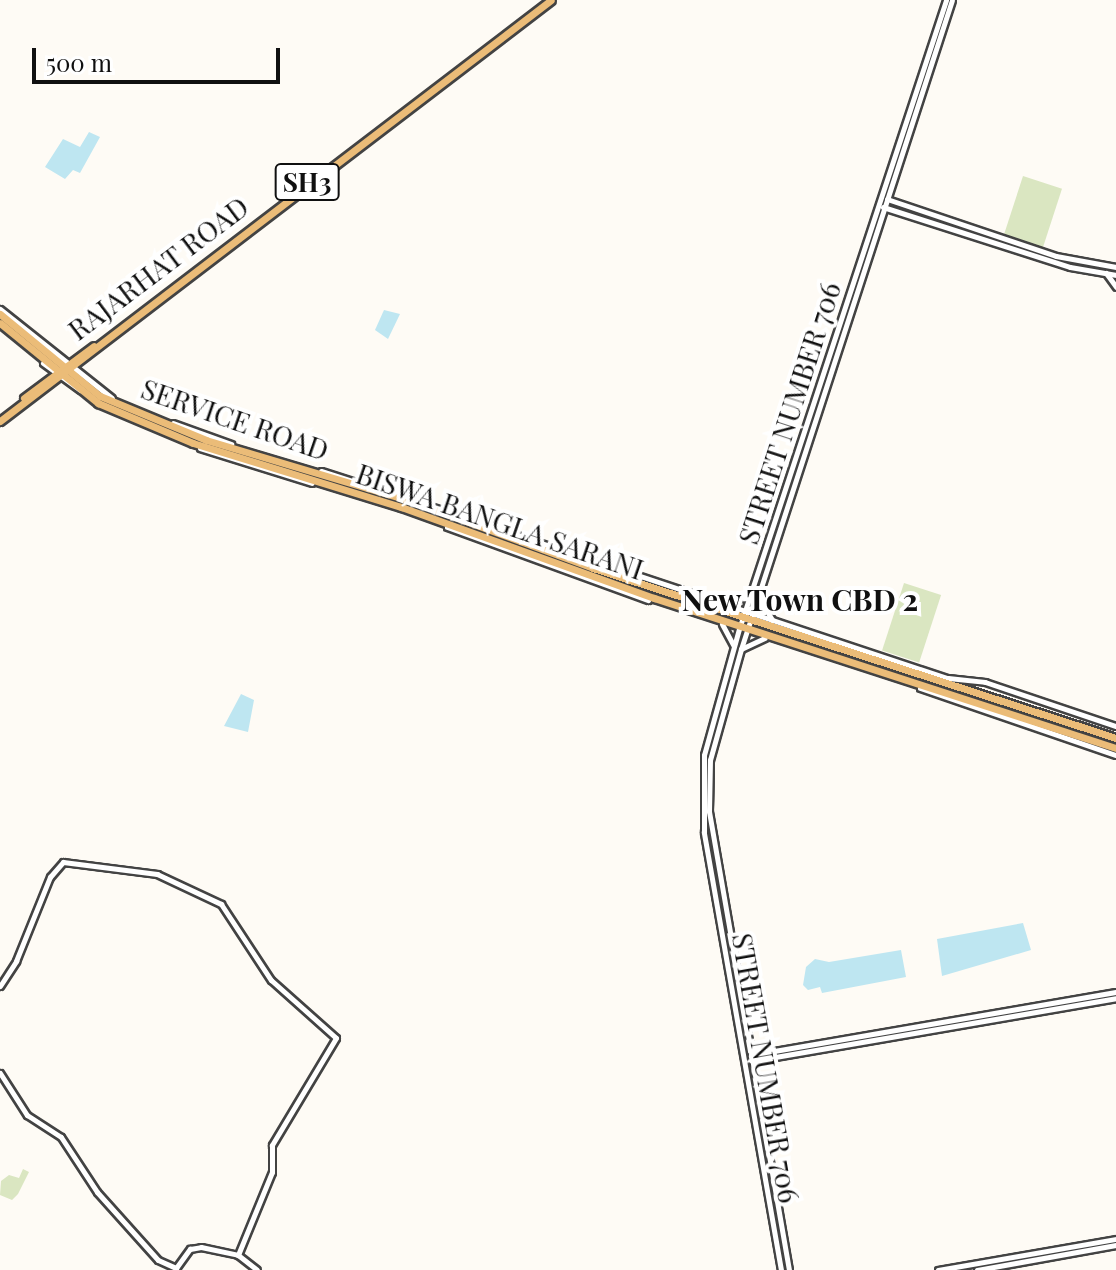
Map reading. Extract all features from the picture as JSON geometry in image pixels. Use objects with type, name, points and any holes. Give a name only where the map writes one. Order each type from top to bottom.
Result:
[{"type":"main road","name":"RAJARHAT ROAD","points":[[63,370],[549,0]]},
{"type":"main road","name":"BISWA BANGLA SARANI","points":[[0,312],[63,370],[80,390],[114,412],[212,451],[262,468],[338,481],[401,507],[746,622],[1116,738]]},
{"type":"main road","name":"BISWA BANGLA SARANI","points":[[0,325],[104,399],[142,415],[251,456],[338,481],[965,700],[1116,748]]},
{"type":"main road","name":"SH3","points":[[0,419],[63,370]]},
{"type":"main road","name":"SH3","points":[[0,419],[63,370]]},
{"type":"main road","points":[[50,382],[67,383]]},
{"type":"street","name":"STREET NUMBER 706","points":[[789,1270],[709,811],[715,731],[741,649],[751,592],[881,207],[880,197],[946,0]]},
{"type":"street","points":[[746,622],[758,597],[881,207],[888,200],[952,0]]},
{"type":"street","points":[[880,197],[1056,256],[1116,267]]},
{"type":"street","points":[[881,207],[1070,267],[1116,275]]},
{"type":"street","points":[[1107,265],[1116,259]]},
{"type":"street","points":[[1106,273],[1116,287]]},
{"type":"street","points":[[63,370],[67,383],[80,390]]},
{"type":"street","name":"SERVICE ROAD","points":[[338,481],[725,605],[746,622]]},
{"type":"street","points":[[401,507],[569,572],[722,624],[774,622],[948,678],[989,683],[1116,726]]},
{"type":"street","points":[[725,605],[751,592]]},
{"type":"street","points":[[758,597],[774,622]]},
{"type":"street","points":[[746,622],[765,638],[965,700]]},
{"type":"street","name":"STREET NUMBER 706","points":[[746,622],[733,646],[706,737],[702,812],[781,1270]]},
{"type":"street","points":[[722,624],[733,646]]},
{"type":"street","points":[[741,649],[765,638]]},
{"type":"street","points":[[1063,732],[1116,755]]},
{"type":"street","points":[[0,986],[16,961],[50,877],[63,862],[157,874],[221,904],[271,980],[336,1036],[272,1145],[272,1172],[238,1255]]},
{"type":"street","points":[[751,1058],[1116,995]]},
{"type":"street","points":[[0,1073],[27,1115],[65,1141],[92,1186],[158,1260],[176,1268],[195,1247],[238,1255],[257,1270]]},
{"type":"street","points":[[938,1270],[1116,1239]]},
{"type":"street","points":[[977,1270],[1116,1245]]},
{"type":"green space","points":[[1023,176],[1062,189],[1043,248],[1004,235]]},
{"type":"green space","points":[[904,583],[941,595],[919,663],[882,651]]},
{"type":"green space","points":[[23,1169],[29,1172],[18,1194],[12,1200],[0,1195],[1,1181],[9,1175],[19,1178]]},
{"type":"water","points":[[89,132],[100,137],[80,173],[73,170],[65,179],[45,167],[63,139],[80,147]]},
{"type":"water","points":[[384,310],[400,314],[388,339],[375,330]]},
{"type":"water","points":[[241,694],[254,700],[248,732],[224,726]]},
{"type":"water","points":[[1023,923],[1031,950],[942,976],[937,939]]},
{"type":"water","points":[[901,950],[906,977],[822,993],[820,987],[808,990],[803,985],[806,967],[815,959],[829,962]]},
{"type":"district","name":"New Town CBD 2","points":[[800,599]]}]
